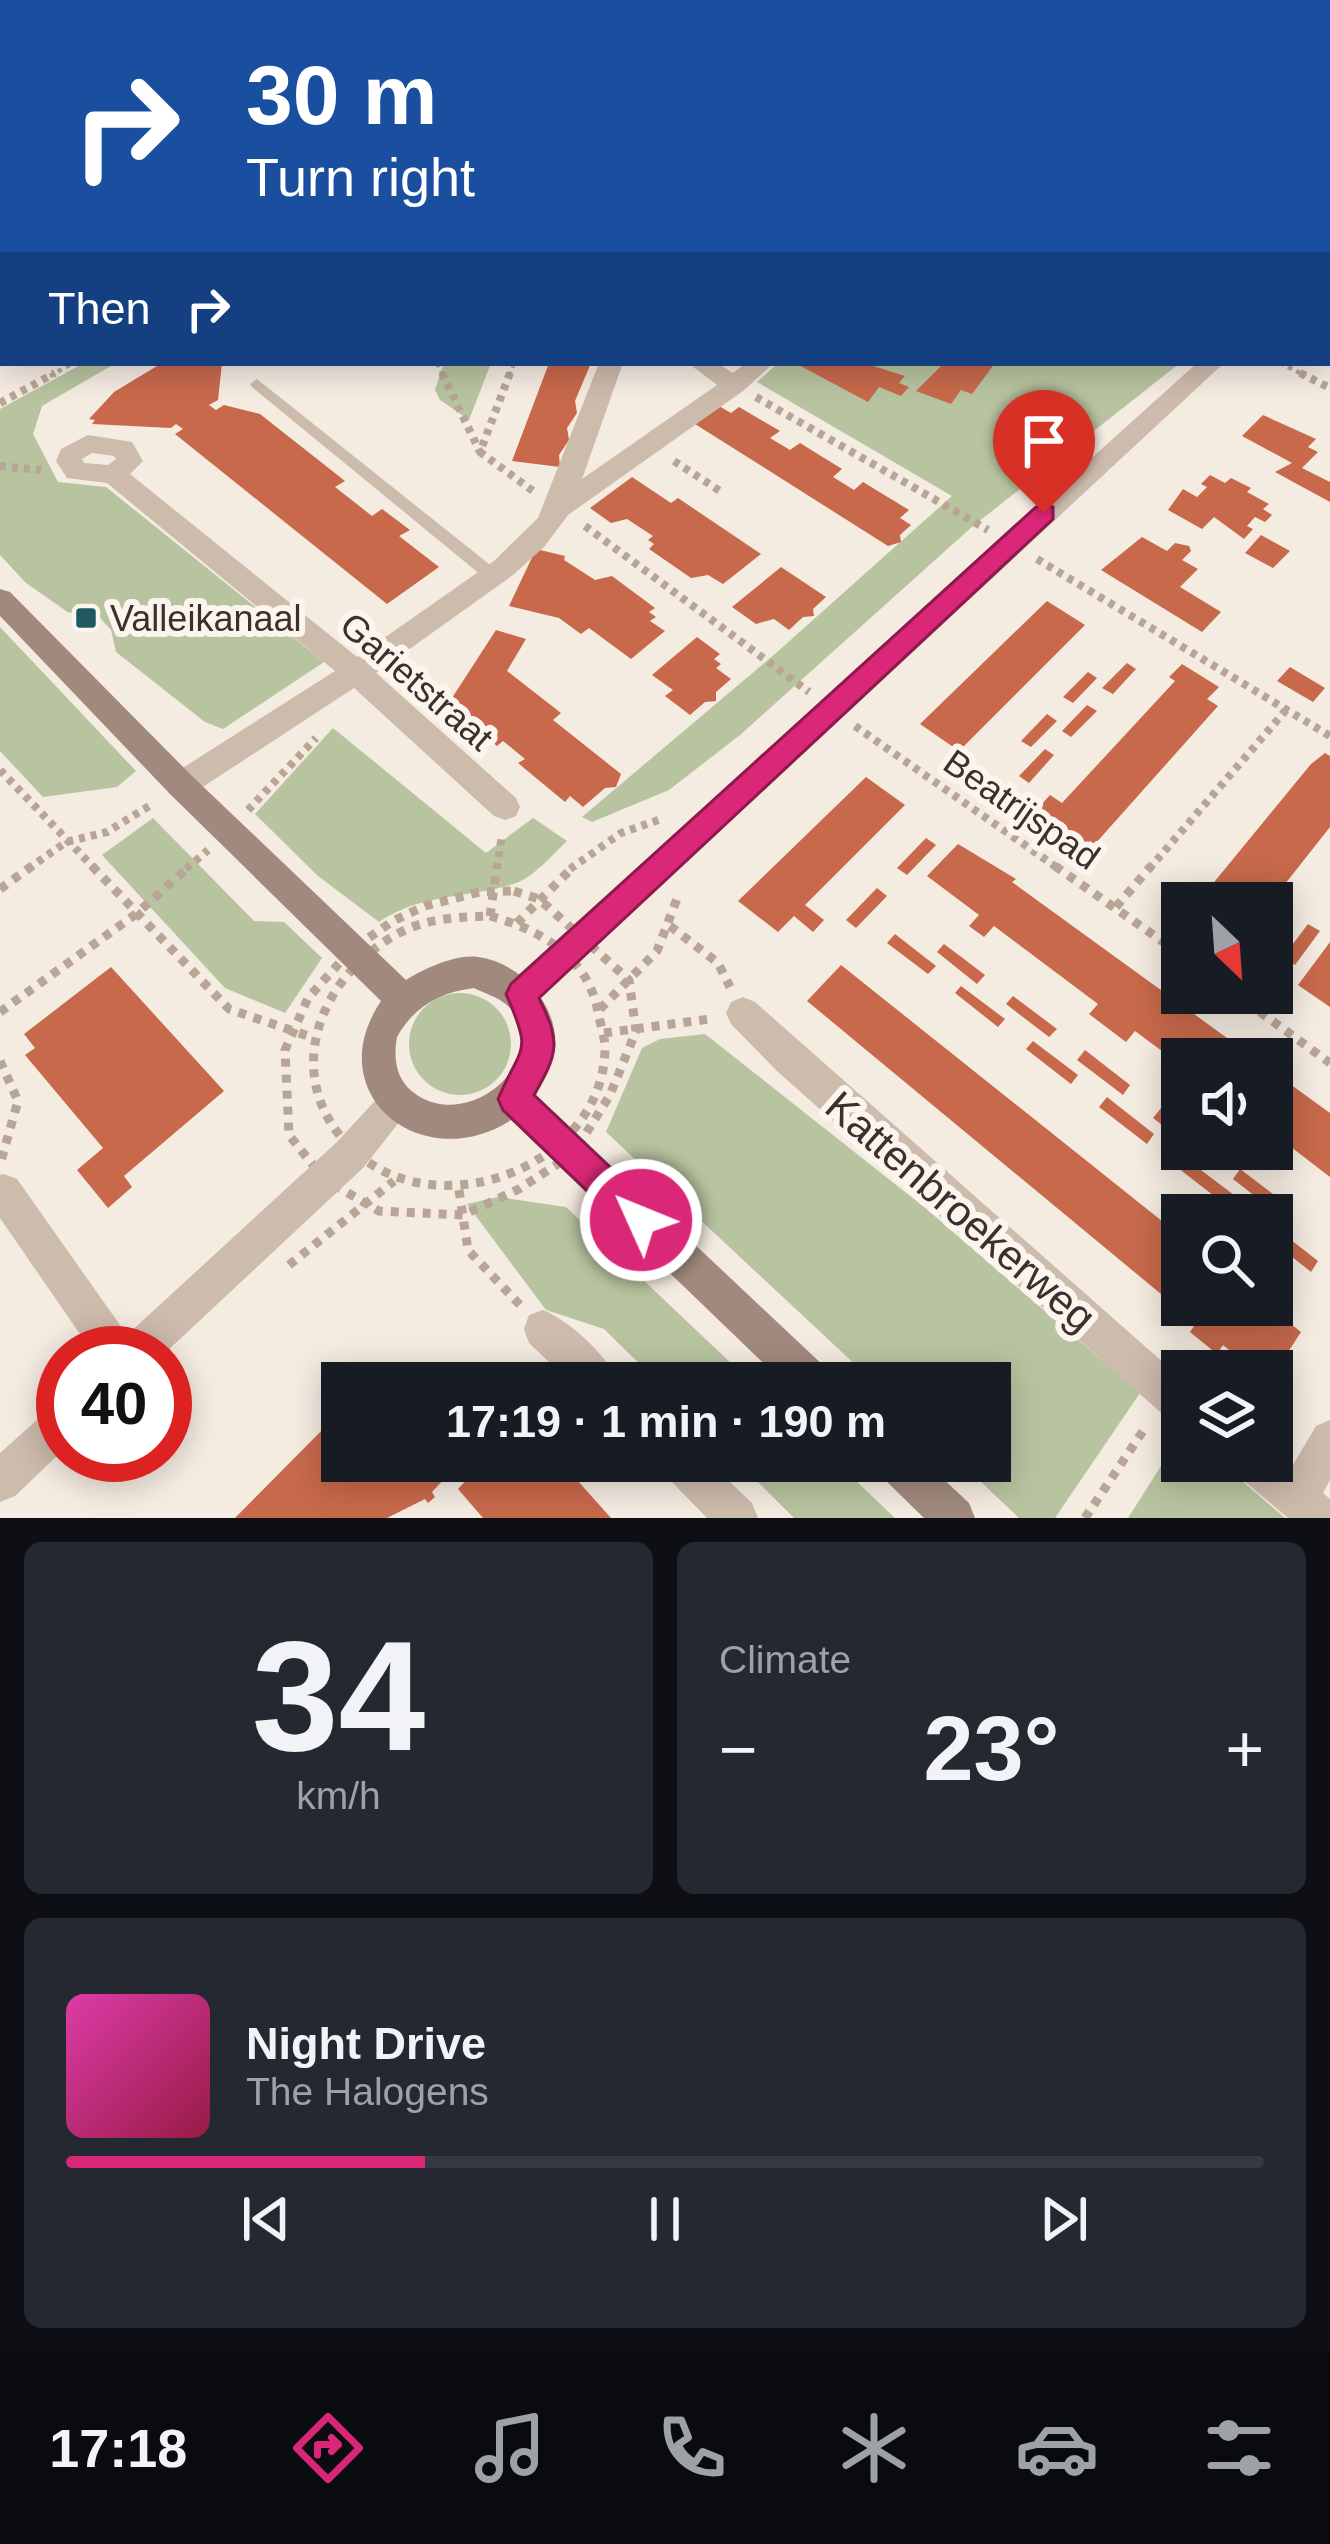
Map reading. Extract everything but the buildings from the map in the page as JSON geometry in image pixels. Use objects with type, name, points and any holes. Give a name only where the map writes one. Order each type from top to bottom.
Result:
[{"type":"street","points":[[181,785],[357,673],[494,576],[547,529],[560,508],[610,366]]},
{"type":"street","points":[[705,366],[734,385]]},
{"type":"street","points":[[560,508],[758,366]]},
{"type":"street","points":[[521,994],[1209,366]]},
{"type":"street","name":"Garietstraat","points":[[113,473],[357,673],[505,807]]},
{"type":"street","points":[[5,598],[181,785],[402,999]]},
{"type":"street","points":[[465,973],[502,980],[521,994],[540,1034],[539,1057],[514,1099],[493,1114],[454,1123],[417,1116],[397,1102],[382,1078],[378,1049],[386,1020],[402,999],[427,981],[465,973]]},
{"type":"street","name":"Kattenbroekerweg","points":[[743,1013],[1161,1386]]},
{"type":"street","points":[[514,1099],[791,1362]]},
{"type":"street","points":[[165,1326],[337,1167],[397,1102]]},
{"type":"street","points":[[4,1192],[97,1326]]},
{"type":"street","points":[[543,1329],[577,1362]]},
{"type":"street","points":[[1277,1482],[1308,1508],[1330,1440]]},
{"type":"street","points":[[0,1481],[36,1448]]},
{"type":"street","points":[[700,1482],[737,1518]]},
{"type":"street","points":[[916,1482],[954,1518]]},
{"type":"lane","points":[[257,384],[494,576]]},
{"type":"path","points":[[0,403],[68,366]]},
{"type":"path","points":[[438,366],[480,452]]},
{"type":"path","points":[[480,452],[513,366]]},
{"type":"path","points":[[1286,366],[1330,388]]},
{"type":"path","points":[[734,385],[932,496],[1330,736]]},
{"type":"path","points":[[650,445],[723,493]]},
{"type":"path","name":"Beatrijspad","points":[[480,452],[751,645],[830,708],[1161,940]]},
{"type":"path","points":[[1116,907],[1286,710]]},
{"type":"path","points":[[0,1012],[136,914],[229,831],[321,733]]},
{"type":"path","points":[[0,770],[230,1009],[314,1039]]},
{"type":"path","points":[[0,889],[65,842],[107,832],[181,785]]},
{"type":"path","points":[[490,916],[505,807]]},
{"type":"path","points":[[494,892],[529,894],[577,945],[629,980],[636,1031],[610,1095],[566,1148],[519,1189],[463,1215],[379,1211],[337,1167],[289,1135],[285,1050],[308,998],[355,954],[425,906],[494,892]]},
{"type":"path","points":[[337,1167],[311,1075],[314,1039],[324,1008],[355,954],[402,931],[446,917],[490,916],[577,945]]},
{"type":"path","points":[[604,1033],[743,1013],[718,963],[670,926]]},
{"type":"path","points":[[337,1167],[425,1190],[459,1190],[496,1182],[566,1148],[595,1090],[604,1033],[577,945]]},
{"type":"path","points":[[1262,1014],[1330,1064]]},
{"type":"path","points":[[0,1061],[18,1101],[1,1155],[4,1192]]},
{"type":"path","points":[[459,1190],[468,1250],[543,1329]]},
{"type":"path","points":[[1085,1518],[1161,1418]]},
{"type":"green space","points":[[79,366],[111,366],[42,406],[33,434],[58,482],[106,487],[324,662],[223,729],[205,722],[116,652],[111,630],[90,607],[69,613],[26,583],[0,555],[0,409]]},
{"type":"green space","points":[[443,366],[490,366],[469,420],[440,400],[435,390]]},
{"type":"green space","points":[[775,366],[1176,366],[973,526],[740,735],[669,790],[592,822],[582,817],[952,496],[757,382]]},
{"type":"green space","points":[[0,627],[136,771],[117,787],[43,797],[0,751]]},
{"type":"green space","points":[[333,728],[486,853],[533,818],[567,841],[523,880],[429,901],[379,922],[318,876],[255,814]]},
{"type":"green space","points":[[153,818],[254,921],[284,922],[322,958],[285,1013],[225,988],[102,855]]},
{"type":"green space","points":[[460,993],[479,997],[496,1008],[507,1025],[511,1044],[507,1063],[496,1080],[479,1091],[460,1095],[441,1091],[424,1080],[413,1063],[409,1044],[413,1025],[424,1008],[441,997]]},
{"type":"green space","points":[[705,1034],[924,1207],[1140,1393],[1055,1518],[1019,1518],[981,1482],[1011,1482],[1011,1362],[852,1362],[606,1132],[642,1048],[660,1039]]},
{"type":"green space","points":[[498,1197],[566,1207],[730,1362],[638,1362],[604,1329],[546,1310],[467,1204]]},
{"type":"green space","points":[[1161,1466],[1161,1482],[1243,1482],[1285,1518],[1128,1518]]},
{"type":"green space","points":[[758,1482],[857,1482],[895,1518],[794,1518]]},
{"type":"place","name":"Valleikanaal","points":[[86,618]]},
{"type":"route","points":[[641,1220],[514,1099],[539,1057],[534,1012],[521,994],[1044,513]]}]
